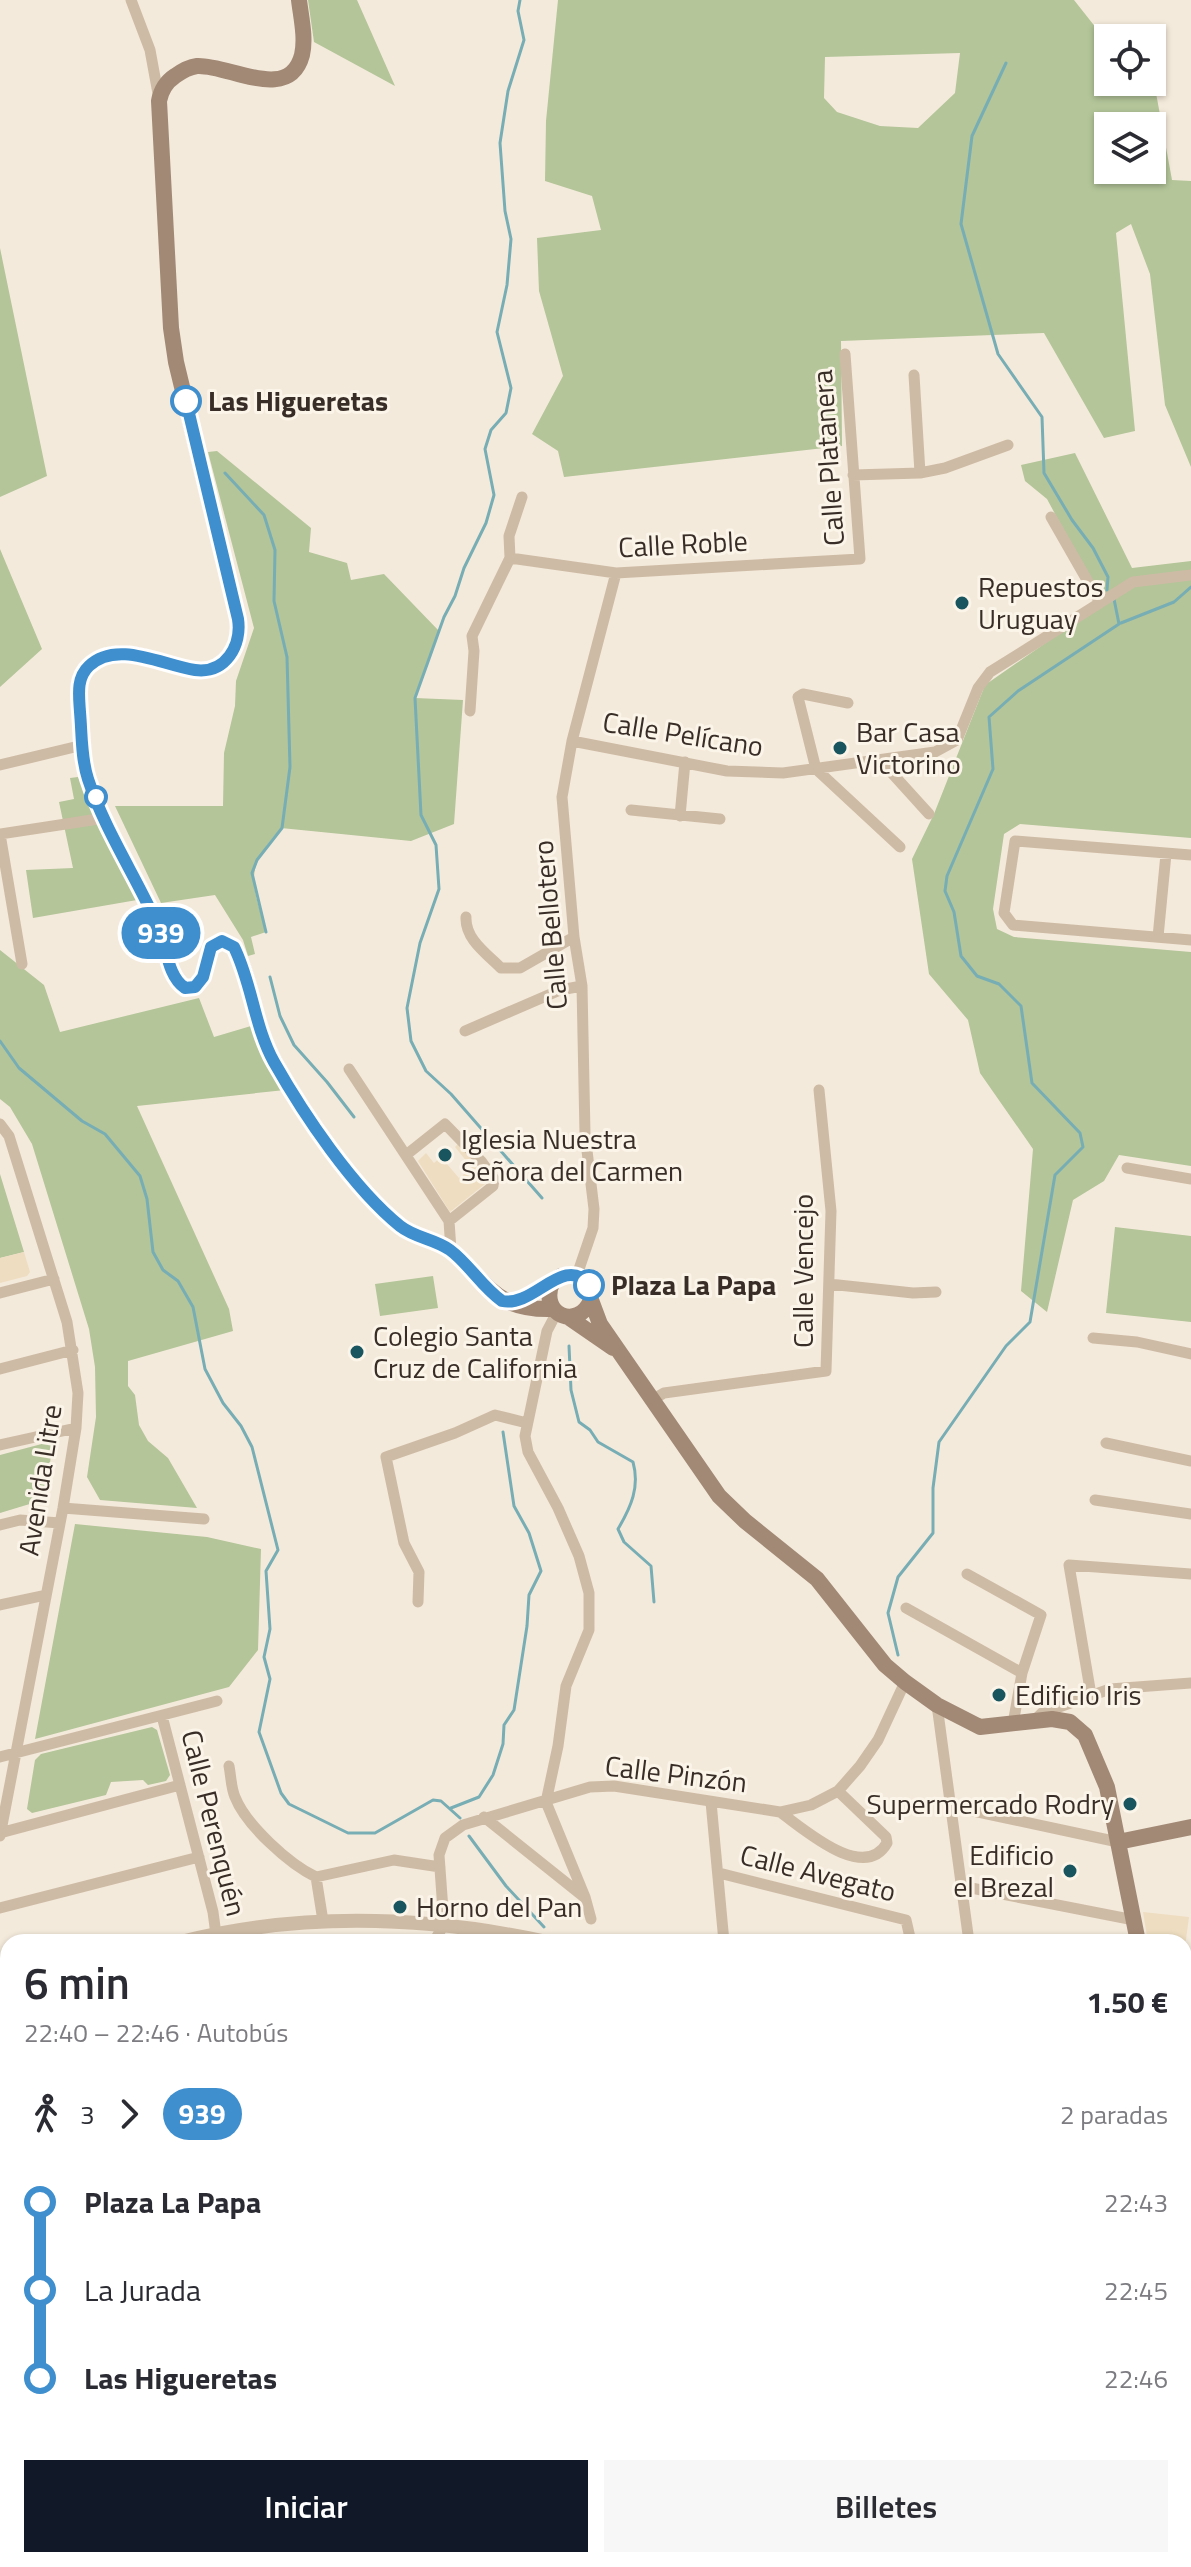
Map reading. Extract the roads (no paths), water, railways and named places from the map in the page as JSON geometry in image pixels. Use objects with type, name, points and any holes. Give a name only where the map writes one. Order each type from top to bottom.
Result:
[{"type":"main road","points":[[299,0],[304,45],[297,67],[290,73],[276,80],[268,80],[214,67],[196,66],[170,79],[161,93],[171,328],[176,362],[240,632],[234,652],[228,659],[204,670],[133,656],[98,659],[88,667],[82,675],[78,691],[88,779],[158,926],[174,979],[185,988],[195,987],[203,977],[211,947],[222,941],[234,947],[261,1034],[274,1061],[333,1152],[363,1190],[412,1234],[451,1250],[494,1295],[529,1308],[560,1313],[584,1312],[591,1300]]},
{"type":"main road","points":[[509,1302],[528,1297],[561,1276],[577,1275],[589,1285],[600,1324],[719,1496],[738,1516],[817,1579],[885,1665],[905,1682],[937,1705],[980,1727],[1036,1719],[1070,1722],[1085,1735],[1107,1787],[1137,1934]]},
{"type":"main road","points":[[552,1283],[548,1298],[560,1313],[617,1351]]},
{"type":"main road","points":[[1118,1842],[1191,1827]]},
{"type":"street","points":[[131,0],[150,50],[159,101]]},
{"type":"street","name":"Calle Platanera","points":[[845,354],[860,559]]},
{"type":"street","points":[[914,375],[920,473]]},
{"type":"street","points":[[853,475],[920,473],[945,468],[1008,445]]},
{"type":"street","points":[[470,711],[472,636],[510,558],[509,536],[522,497]]},
{"type":"street","points":[[1051,517],[1099,601]]},
{"type":"street","name":"Calle Roble","points":[[510,558],[616,573],[860,559]]},
{"type":"street","name":"Calle Bellotero","points":[[577,1275],[593,1228],[594,1209],[585,1134],[582,986],[574,937],[562,797],[572,741],[616,573]]},
{"type":"street","name":"Calle Pelícano","points":[[572,741],[727,771],[783,773],[935,752],[957,740],[978,688],[990,672],[1133,582],[1191,575]]},
{"type":"street","points":[[848,703],[803,694],[798,697],[816,769],[900,847]]},
{"type":"street","points":[[0,765],[72,745],[83,745]]},
{"type":"street","points":[[881,761],[929,814]]},
{"type":"street","points":[[680,816],[685,762]]},
{"type":"street","points":[[631,810],[720,819]]},
{"type":"street","points":[[22,964],[0,834],[105,818]]},
{"type":"street","points":[[1191,855],[1015,841],[1004,913],[1013,925],[1191,940]]},
{"type":"street","points":[[1158,937],[1166,854]]},
{"type":"street","points":[[466,917],[470,936],[501,968],[520,968],[574,937]]},
{"type":"street","points":[[465,1031],[560,990],[582,986]]},
{"type":"street","points":[[349,1069],[449,1221],[451,1250]]},
{"type":"street","name":"Calle Vencejo","points":[[652,1400],[664,1393],[826,1371],[831,1211],[819,1090]]},
{"type":"street","name":"Avenida Litre","points":[[0,1124],[9,1136],[54,1279],[73,1350],[78,1393],[76,1428],[63,1508],[0,1833]]},
{"type":"street","points":[[406,1155],[445,1124],[494,1179],[493,1186],[449,1221]]},
{"type":"street","points":[[1127,1168],[1191,1179]]},
{"type":"street","points":[[0,1293],[54,1279]]},
{"type":"street","points":[[829,1284],[913,1293],[936,1292]]},
{"type":"street","points":[[560,1313],[547,1331],[525,1436],[528,1452],[579,1556],[589,1593],[589,1630],[566,1686],[546,1802],[591,1919]]},
{"type":"street","points":[[1093,1338],[1137,1342],[1191,1354]]},
{"type":"street","points":[[0,1369],[73,1350]]},
{"type":"street","points":[[418,1602],[419,1572],[404,1543],[386,1457],[455,1433],[495,1415],[527,1423]]},
{"type":"street","points":[[0,1445],[76,1428]]},
{"type":"street","points":[[1106,1443],[1191,1461]]},
{"type":"street","points":[[1095,1500],[1191,1514]]},
{"type":"street","points":[[63,1508],[204,1519]]},
{"type":"street","points":[[0,1525],[20,1520],[60,1523]]},
{"type":"street","points":[[1091,1695],[1069,1565],[1191,1574]]},
{"type":"street","points":[[967,1574],[1041,1615],[1022,1673],[1013,1724]]},
{"type":"street","points":[[0,1605],[46,1595]]},
{"type":"street","points":[[906,1608],[1022,1673]]},
{"type":"street","name":"Calle Pinzón","points":[[444,1924],[439,1855],[445,1838],[463,1825],[590,1787],[614,1786],[780,1812],[811,1805],[838,1791],[878,1740],[905,1682]]},
{"type":"street","points":[[1036,1719],[1042,1713],[1091,1695],[1124,1687],[1191,1683]]},
{"type":"street","points":[[0,1757],[217,1701]]},
{"type":"street","points":[[937,1705],[968,1934]]},
{"type":"street","name":"Calle Perenquén","points":[[162,1716],[216,1934]]},
{"type":"street","points":[[229,1766],[233,1795],[242,1811],[284,1857],[316,1877],[394,1860],[440,1867]]},
{"type":"street","points":[[0,1833],[180,1785]]},
{"type":"street","points":[[780,1812],[846,1855],[868,1858],[882,1852],[887,1843],[886,1837],[838,1791]]},
{"type":"street","points":[[711,1802],[724,1934]]},
{"type":"street","points":[[950,1806],[1118,1842]]},
{"type":"street","points":[[484,1817],[585,1897]]},
{"type":"street","points":[[0,1908],[199,1857]]},
{"type":"street","name":"Calle Avegato","points":[[719,1873],[906,1920],[909,1934]]},
{"type":"street","points":[[316,1877],[323,1921]]},
{"type":"street","points":[[961,1886],[1134,1920]]},
{"type":"street","points":[[234,1934],[278,1924],[323,1921],[444,1924],[508,1934]]},
{"type":"street","points":[[438,1934],[444,1924]]},
{"type":"waterway","points":[[520,0],[518,11],[524,40],[508,91],[500,143],[505,211],[511,239],[507,285],[497,332],[511,388],[506,413],[491,430],[485,449],[494,495],[486,523],[444,617],[415,698],[421,815],[436,845],[439,889],[420,943],[407,1008],[411,1041],[426,1071],[451,1094],[542,1198]]},
{"type":"waterway","points":[[1006,63],[972,136],[961,224],[998,354],[1042,417],[1044,473],[1093,548],[1108,577],[1107,590]]},
{"type":"waterway","points":[[225,473],[264,515],[275,550],[274,601],[287,657],[290,767],[282,828],[257,860],[252,873],[266,932]]},
{"type":"waterway","points":[[1121,623],[1174,602],[1191,587]]},
{"type":"waterway","points":[[898,1655],[888,1613],[898,1577],[933,1533],[933,1488],[939,1442],[1006,1346],[1030,1322],[1055,1175],[1083,1147],[1080,1133],[1032,1083],[1021,1006],[999,984],[977,976],[961,956],[954,912],[945,891],[947,876],[993,769],[989,717],[1018,691],[1119,624],[1114,599]]},
{"type":"waterway","points":[[270,977],[280,1016],[294,1045],[354,1117]]},
{"type":"waterway","points":[[0,1041],[19,1068],[82,1121],[105,1134],[140,1176],[147,1199],[153,1252],[163,1270],[178,1281],[193,1307],[205,1369],[252,1447],[278,1550],[266,1571],[270,1629],[264,1657],[270,1679],[259,1732],[281,1793],[289,1804],[348,1833],[375,1833],[433,1800],[441,1801],[460,1818]]},
{"type":"waterway","points":[[569,1346],[571,1390],[579,1422],[590,1430],[598,1442],[633,1462],[633,1497],[618,1529],[624,1542],[651,1566],[654,1602]]},
{"type":"waterway","points":[[451,1808],[479,1797],[493,1775],[503,1744],[504,1725],[514,1710],[529,1595],[541,1571],[529,1533],[514,1506],[503,1432]]},
{"type":"waterway","points":[[469,1836],[506,1886],[544,1927]]},
{"type":"place","name":"Las Higueretas","points":[[186,401]]},
{"type":"place","name":"Repuestos Uruguay","points":[[962,603]]},
{"type":"place","name":"Bar Casa Victorino","points":[[840,748]]},
{"type":"place","name":"Iglesia Nuestra Señora del Carmen","points":[[445,1155]]},
{"type":"place","name":"Plaza La Papa","points":[[589,1285]]},
{"type":"place","name":"Colegio Santa Cruz de California","points":[[357,1352]]},
{"type":"place","name":"Edificio Iris","points":[[999,1695]]},
{"type":"place","name":"Supermercado Rodry","points":[[1130,1804]]},
{"type":"place","name":"Edificio el Brezal","points":[[1070,1871]]},
{"type":"place","name":"Horno del Pan","points":[[400,1907]]}]
